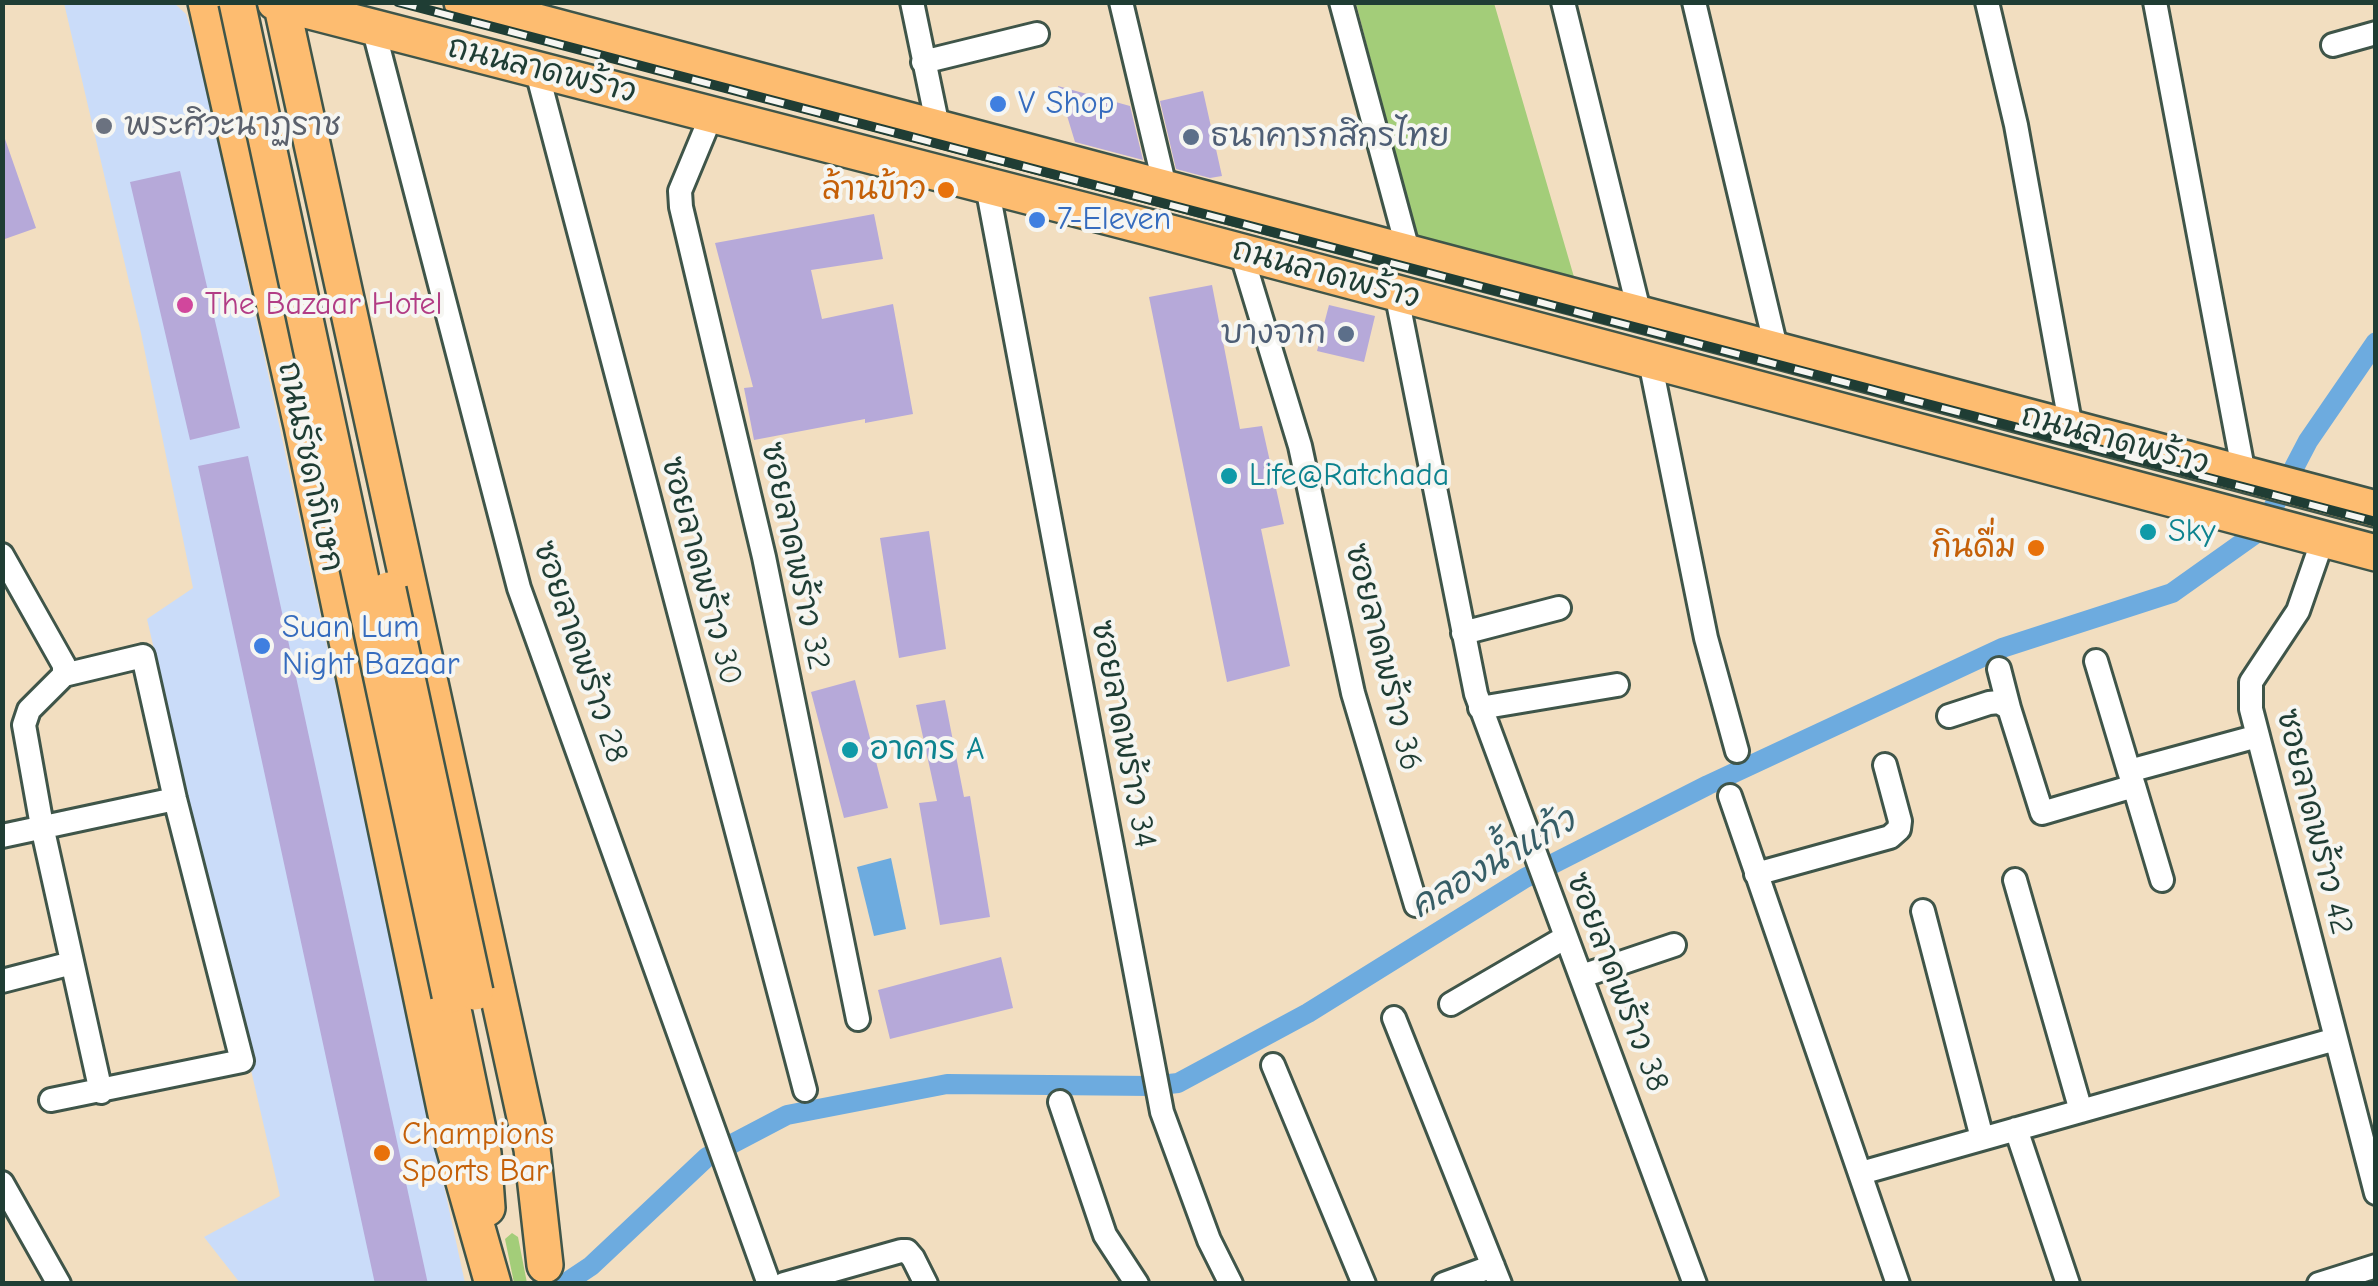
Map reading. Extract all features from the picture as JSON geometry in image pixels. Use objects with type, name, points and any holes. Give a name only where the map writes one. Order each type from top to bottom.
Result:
[{"type":"main road","name":"ถนนรัชดาภิเษก","points":[[206,2],[287,357],[450,1132],[493,1284]]},
{"type":"main road","name":"ถนนรัชดาภิเษก","points":[[237,2],[463,994],[548,1277]]},
{"type":"main road","name":"ถนนลาดพร้าว","points":[[462,2],[2376,509]]},
{"type":"main road","name":"ถนนรัชดาภิเษก","points":[[275,3],[463,994],[483,1152],[493,1284]]},
{"type":"main road","name":"ถนนรัชดาภิเษก","points":[[275,3],[355,340],[532,1149],[548,1277]]},
{"type":"main road","name":"ถนนลาดพร้าว","points":[[275,3],[1396,292],[2376,553]]},
{"type":"main road","points":[[287,357],[296,336],[315,326],[337,325],[355,340]]},
{"type":"main road","points":[[2107,482],[2118,442]]},
{"type":"main road","points":[[328,549],[337,525],[366,514],[377,515],[397,534]]},
{"type":"street","points":[[912,2],[938,127]]},
{"type":"street","points":[[1121,2],[1165,188]]},
{"type":"street","points":[[1340,2],[1409,254]]},
{"type":"street","points":[[1563,2],[1640,315]]},
{"type":"street","points":[[1694,2],[1777,352]]},
{"type":"street","points":[[1987,2],[2016,125],[2070,428]]},
{"type":"street","points":[[2155,2],[2251,476]]},
{"type":"street","name":"ซอยลาดพร้าว 28","points":[[373,28],[520,588],[769,1284]]},
{"type":"street","points":[[2332,45],[2376,33]]},
{"type":"street","points":[[924,62],[1037,34]]},
{"type":"street","name":"ซอยลาดพร้าว 30","points":[[536,68],[805,1090]]},
{"type":"street","name":"ซอยลาดพร้าว 32","points":[[712,114],[680,191],[681,208],[764,557],[858,1019]]},
{"type":"street","name":"ซอยลาดพร้าว 34","points":[[987,186],[1162,1112],[1209,1240],[1231,1284]]},
{"type":"street","name":"ซอยลาดพร้าว 36","points":[[1240,252],[1300,446],[1353,693],[1416,904]]},
{"type":"street","name":"ซอยลาดพร้าว 38","points":[[1396,292],[1480,708],[1695,1284]]},
{"type":"street","points":[[1650,361],[1706,638],[1736,751]]},
{"type":"street","name":"ซอยลาดพร้าว 42","points":[[2323,539],[2298,611],[2251,682],[2251,709],[2376,1192]]},
{"type":"street","points":[[2,555],[64,665],[64,675]]},
{"type":"street","points":[[1463,633],[1559,608]]},
{"type":"street","points":[[51,1100],[102,1092],[242,1061],[143,656],[64,675],[24,717],[42,826],[102,1092]]},
{"type":"street","points":[[2096,661],[2162,880]]},
{"type":"street","points":[[1999,670],[2042,813],[2258,736]]},
{"type":"street","points":[[1480,708],[1616,684]]},
{"type":"street","points":[[1949,716],[1989,702],[2000,702],[2010,708]]},
{"type":"street","points":[[1756,874],[1890,838],[1899,829],[1900,821],[1885,765]]},
{"type":"street","points":[[1730,796],[1898,1284]]},
{"type":"street","points":[[2,836],[175,799]]},
{"type":"street","points":[[2015,880],[2081,1111]]},
{"type":"street","points":[[1923,911],[1982,1138]]},
{"type":"street","points":[[1451,1004],[1566,936]]},
{"type":"street","points":[[1582,976],[1674,945]]},
{"type":"street","points":[[2,981],[72,963]]},
{"type":"street","points":[[1394,1018],[1496,1275],[1444,1284]]},
{"type":"street","points":[[1861,1172],[2336,1039]]},
{"type":"street","points":[[1273,1065],[1364,1284]]},
{"type":"street","points":[[1060,1102],[1105,1235],[1137,1284]]},
{"type":"street","points":[[2016,1129],[2068,1284]]},
{"type":"street","points":[[2,1183],[58,1284]]},
{"type":"street","points":[[784,1284],[901,1251],[908,1251],[926,1284]]},
{"type":"street","points":[[2320,1284],[2376,1266]]},
{"type":"shaded area","name":"Suan Lum Night Bazaar","points":[[64,3],[174,3],[186,14],[199,55],[465,1283],[240,1283],[204,1237],[280,1196],[147,619],[193,588],[141,333]]},
{"type":"green space","points":[[1356,3],[1494,3],[1574,277],[1416,236]]},
{"type":"green space","points":[[512,1233],[518,1237],[527,1283],[514,1283],[505,1239]]},
{"type":"water","points":[[891,858],[906,929],[874,936],[857,867]]},
{"type":"building","points":[[1058,86],[1130,106],[1143,160],[1075,142]]},
{"type":"building","name":"ธนาคารกสิกรไทย","points":[[1203,91],[1222,176],[1210,178],[1176,169],[1160,101]]},
{"type":"building","points":[[5,139],[36,228],[2,240],[2,140]]},
{"type":"building","name":"The Bazaar Hotel","points":[[180,171],[240,428],[190,440],[130,182]]},
{"type":"building","points":[[874,214],[883,259],[811,270],[822,319],[893,304],[913,414],[754,440],[744,388],[753,387],[715,243]]},
{"type":"building","name":"Life@Ratchada","points":[[1212,285],[1240,429],[1262,426],[1284,524],[1261,529],[1290,666],[1227,682],[1149,297]]},
{"type":"building","name":"บางจาก","points":[[1329,305],[1375,316],[1364,362],[1317,351]]},
{"type":"building","points":[[248,456],[428,1284],[375,1284],[198,466]]},
{"type":"building","points":[[929,531],[946,649],[899,658],[880,538]]},
{"type":"building","name":"อาคาร A","points":[[855,680],[888,808],[844,818],[811,692]]},
{"type":"building","points":[[945,700],[964,797],[970,796],[990,917],[940,925],[919,803],[937,801],[916,705]]},
{"type":"building","points":[[1001,957],[1013,1008],[890,1039],[878,990]]},
{"type":"waterway","name":"คลองน้ำแก้ว","points":[[564,1284],[591,1266],[707,1157],[787,1115],[947,1084],[1178,1083],[1308,1013],[1525,878],[1708,785],[2002,648],[2172,593],[2262,529],[2308,441],[2376,342]]},
{"type":"railway","points":[[398,2],[2376,522]]},
{"type":"place","name":"V Shop","points":[[998,104]]},
{"type":"place","name":"พระศิวะนาฏราช","points":[[104,126]]},
{"type":"place","name":"ธนาคารกสิกรไทย","points":[[1191,137]]},
{"type":"place","name":"ล้านข้าว","points":[[946,190]]},
{"type":"place","name":"7-Eleven","points":[[1037,220]]},
{"type":"place","name":"The Bazaar Hotel","points":[[185,305]]},
{"type":"place","name":"บางจาก","points":[[1346,334]]},
{"type":"place","name":"Life@Ratchada","points":[[1229,476]]},
{"type":"place","name":"Sky","points":[[2148,532]]},
{"type":"place","name":"กินดื่ม","points":[[2036,548]]},
{"type":"place","name":"Suan Lum Night Bazaar","points":[[262,646]]},
{"type":"place","name":"อาคาร A","points":[[850,750]]},
{"type":"place","name":"Champions Sports Bar","points":[[382,1153]]}]
